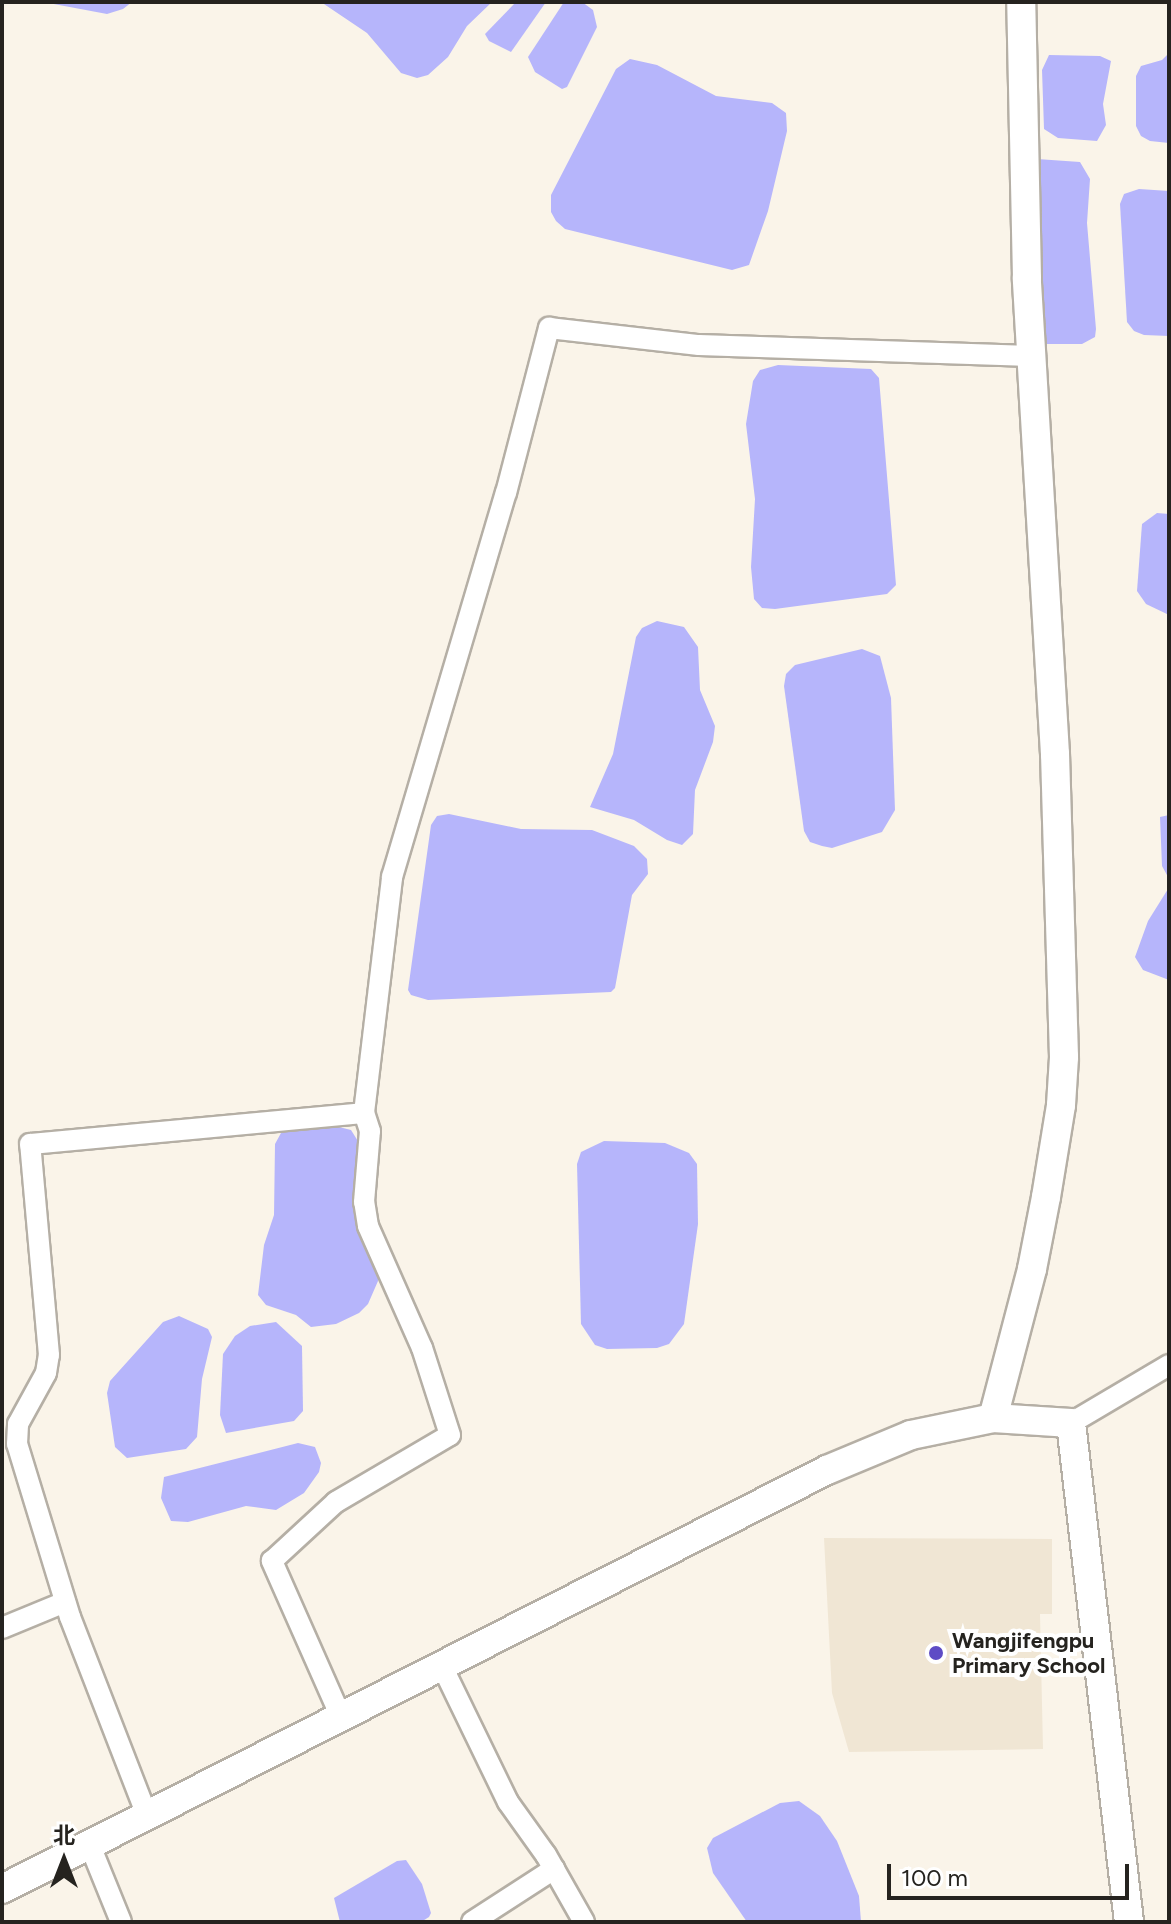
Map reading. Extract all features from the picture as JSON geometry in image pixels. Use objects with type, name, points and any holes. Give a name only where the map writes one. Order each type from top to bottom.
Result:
[{"type":"street","points":[[993,1418],[1032,1269],[1061,1105],[1064,1057],[1055,754],[1031,356],[1021,2]]},
{"type":"street","points":[[341,1717],[272,1561],[336,1502],[450,1435],[422,1348],[368,1226],[364,1202],[370,1131],[364,1113],[392,877],[506,493],[549,328],[699,345],[1031,356]]},
{"type":"street","points":[[146,1813],[65,1602],[17,1444],[18,1424],[46,1373],[49,1355],[30,1144],[364,1113]]},
{"type":"street","points":[[2,1889],[146,1813],[854,1457],[924,1431],[993,1418],[1071,1423],[1169,1365]]},
{"type":"street","points":[[1071,1423],[1129,1922]]},
{"type":"street","points":[[2,1628],[65,1602]]},
{"type":"street","points":[[442,1666],[508,1802],[554,1869],[584,1922]]},
{"type":"street","points":[[89,1843],[121,1922]]},
{"type":"street","points":[[472,1922],[554,1869]]},
{"type":"shaded area","name":"Wangjifengpu Primary School","points":[[824,1538],[1052,1539],[1052,1614],[1040,1614],[1043,1749],[849,1752],[832,1693]]},
{"type":"water","points":[[43,2],[132,2],[123,9],[107,14]]},
{"type":"water","points":[[321,2],[492,2],[467,26],[448,57],[428,75],[417,78],[401,73],[367,33]]},
{"type":"water","points":[[516,2],[546,2],[511,52],[489,41],[485,34]]},
{"type":"water","points":[[564,2],[582,2],[593,10],[597,27],[567,87],[562,89],[535,72],[528,57]]},
{"type":"water","points":[[1169,53],[1169,143],[1150,141],[1141,136],[1136,126],[1136,76],[1141,66],[1162,60]]},
{"type":"water","points":[[1049,55],[1100,56],[1111,61],[1103,104],[1106,125],[1097,141],[1058,138],[1044,129],[1042,70]]},
{"type":"water","points":[[630,59],[657,65],[716,96],[772,103],[786,113],[787,131],[768,211],[749,265],[732,270],[565,229],[556,221],[551,212],[551,195],[616,69]]},
{"type":"water","points":[[1037,159],[1080,162],[1090,179],[1087,223],[1096,329],[1095,337],[1082,344],[1043,344]]},
{"type":"water","points":[[1139,189],[1169,191],[1169,336],[1144,335],[1134,331],[1127,322],[1120,204],[1124,194]]},
{"type":"water","points":[[778,365],[871,369],[879,378],[896,585],[887,594],[775,609],[762,608],[754,599],[751,567],[755,499],[746,424],[753,381],[760,370]]},
{"type":"water","points":[[1157,513],[1169,514],[1169,615],[1146,604],[1137,591],[1142,524]]},
{"type":"water","points":[[657,621],[684,627],[698,647],[700,690],[715,726],[713,742],[695,790],[693,834],[682,845],[667,840],[634,820],[590,807],[613,754],[636,637],[642,628]]},
{"type":"water","points":[[862,649],[880,656],[891,698],[895,810],[882,832],[832,848],[810,842],[804,831],[784,686],[786,674],[795,665]]},
{"type":"water","points":[[449,814],[521,829],[592,830],[634,846],[647,859],[648,874],[632,895],[615,988],[611,992],[428,1000],[411,995],[408,990],[431,825],[437,816]]},
{"type":"water","points":[[1169,815],[1169,980],[1143,970],[1135,957],[1148,921],[1168,889],[1168,877],[1162,866],[1160,817]]},
{"type":"water","points":[[339,1127],[351,1130],[361,1146],[354,1209],[369,1253],[378,1268],[378,1281],[368,1304],[359,1313],[336,1324],[311,1327],[296,1315],[266,1305],[258,1295],[264,1245],[274,1215],[275,1144],[281,1133],[287,1131]]},
{"type":"water","points":[[604,1141],[665,1143],[689,1153],[697,1164],[698,1224],[684,1324],[669,1344],[657,1348],[607,1349],[595,1345],[581,1324],[577,1164],[581,1152]]},
{"type":"water","points":[[179,1316],[208,1329],[212,1337],[202,1379],[197,1437],[186,1449],[127,1458],[115,1447],[107,1393],[110,1381],[163,1322]]},
{"type":"water","points":[[276,1322],[302,1346],[303,1411],[294,1421],[226,1433],[220,1415],[223,1354],[235,1336],[250,1326]]},
{"type":"water","points":[[298,1443],[315,1447],[321,1463],[319,1472],[304,1493],[276,1510],[246,1506],[188,1522],[171,1521],[161,1498],[164,1477]]},
{"type":"water","points":[[799,1801],[820,1816],[837,1841],[859,1896],[861,1922],[747,1922],[713,1873],[707,1848],[713,1838],[780,1803]]},
{"type":"water","points":[[406,1860],[422,1884],[431,1913],[429,1917],[421,1922],[340,1922],[334,1898],[397,1861]]},
{"type":"place","name":"Wangjifengpu Primary School","points":[[936,1653]]}]
